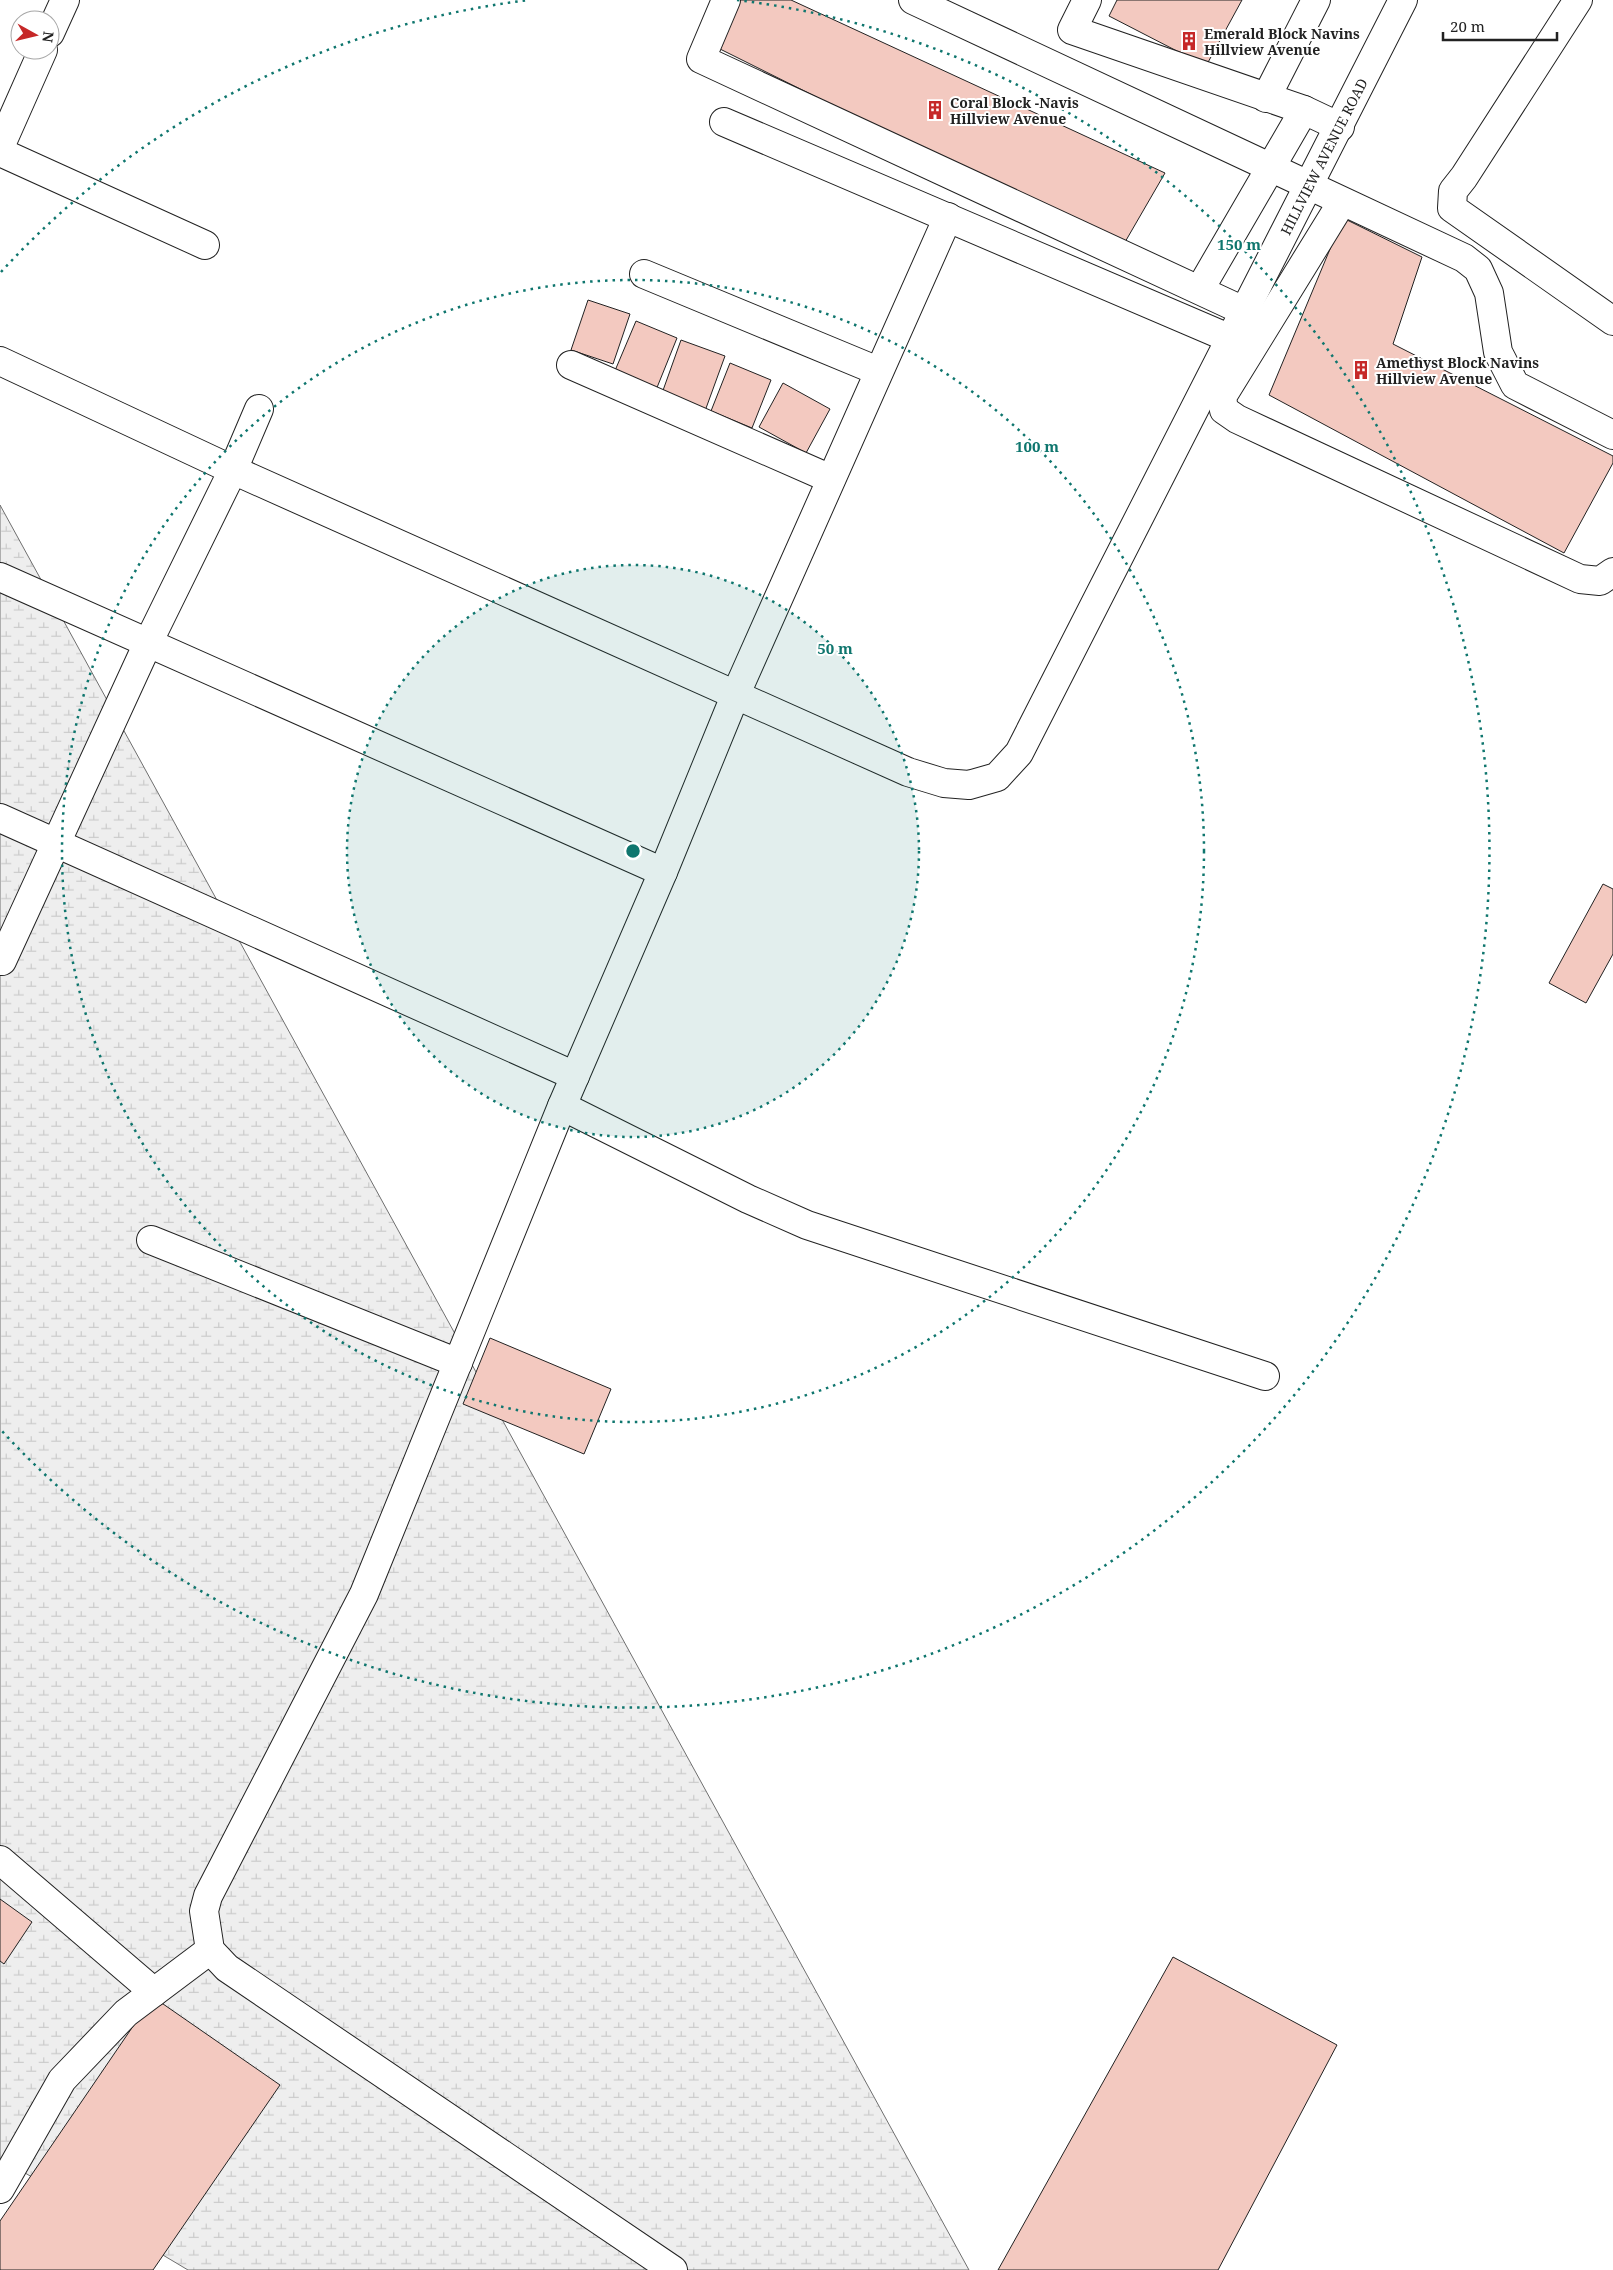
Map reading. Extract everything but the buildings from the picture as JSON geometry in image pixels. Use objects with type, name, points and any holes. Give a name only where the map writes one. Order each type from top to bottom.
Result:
[{"type":"street","points":[[726,0],[701,59],[1244,311]]},
{"type":"street","points":[[913,0],[1464,258],[1478,269],[1489,293],[1498,352],[1515,385],[1613,434]]},
{"type":"street","points":[[1087,0],[1072,30],[1304,110],[1340,127]]},
{"type":"street","points":[[1266,98],[1316,0]]},
{"type":"street","name":"HILLVIEW AVENUE ROAD","points":[[0,362],[233,470],[908,772],[944,783],[969,785],[997,777],[1019,752],[1308,184],[1340,127],[1403,0]]},
{"type":"street","points":[[1578,0],[1464,177],[1452,191],[1452,208],[1613,321]]},
{"type":"street","points":[[0,148],[39,60]]},
{"type":"street","points":[[1200,289],[1304,110]]},
{"type":"street","points":[[724,122],[1231,338]]},
{"type":"street","points":[[0,152],[206,245]]},
{"type":"street","points":[[1342,202],[1222,398],[1224,410],[1236,420],[1580,578],[1600,581],[1613,572]]},
{"type":"street","points":[[673,2270],[227,1968],[210,1950],[205,1930],[204,1911],[208,1896],[364,1594],[562,1106],[663,872],[735,696],[948,217]]},
{"type":"street","points":[[644,274],[878,371]]},
{"type":"street","points":[[571,365],[831,479]]},
{"type":"street","points":[[2,961],[148,643],[233,470],[259,409]]},
{"type":"street","points":[[0,577],[663,872]]},
{"type":"street","points":[[0,818],[575,1076]]},
{"type":"street","points":[[562,1106],[748,1199],[807,1225],[1265,1376]]},
{"type":"street","points":[[151,1240],[458,1363]]},
{"type":"street","points":[[0,1860],[154,1992]]},
{"type":"street","points":[[0,2189],[62,2080],[126,2013],[210,1950]]},
{"type":"green space","points":[[0,505],[969,2270],[188,2270],[0,2158]]},
{"type":"place","name":"Emerald Block Navins Hillview Avenue","points":[[1189,41]]},
{"type":"place","name":"Coral Block -Navis Hillview Avenue","points":[[935,110]]},
{"type":"place","name":"Amethyst Block Navins Hillview Avenue","points":[[1361,370]]}]
